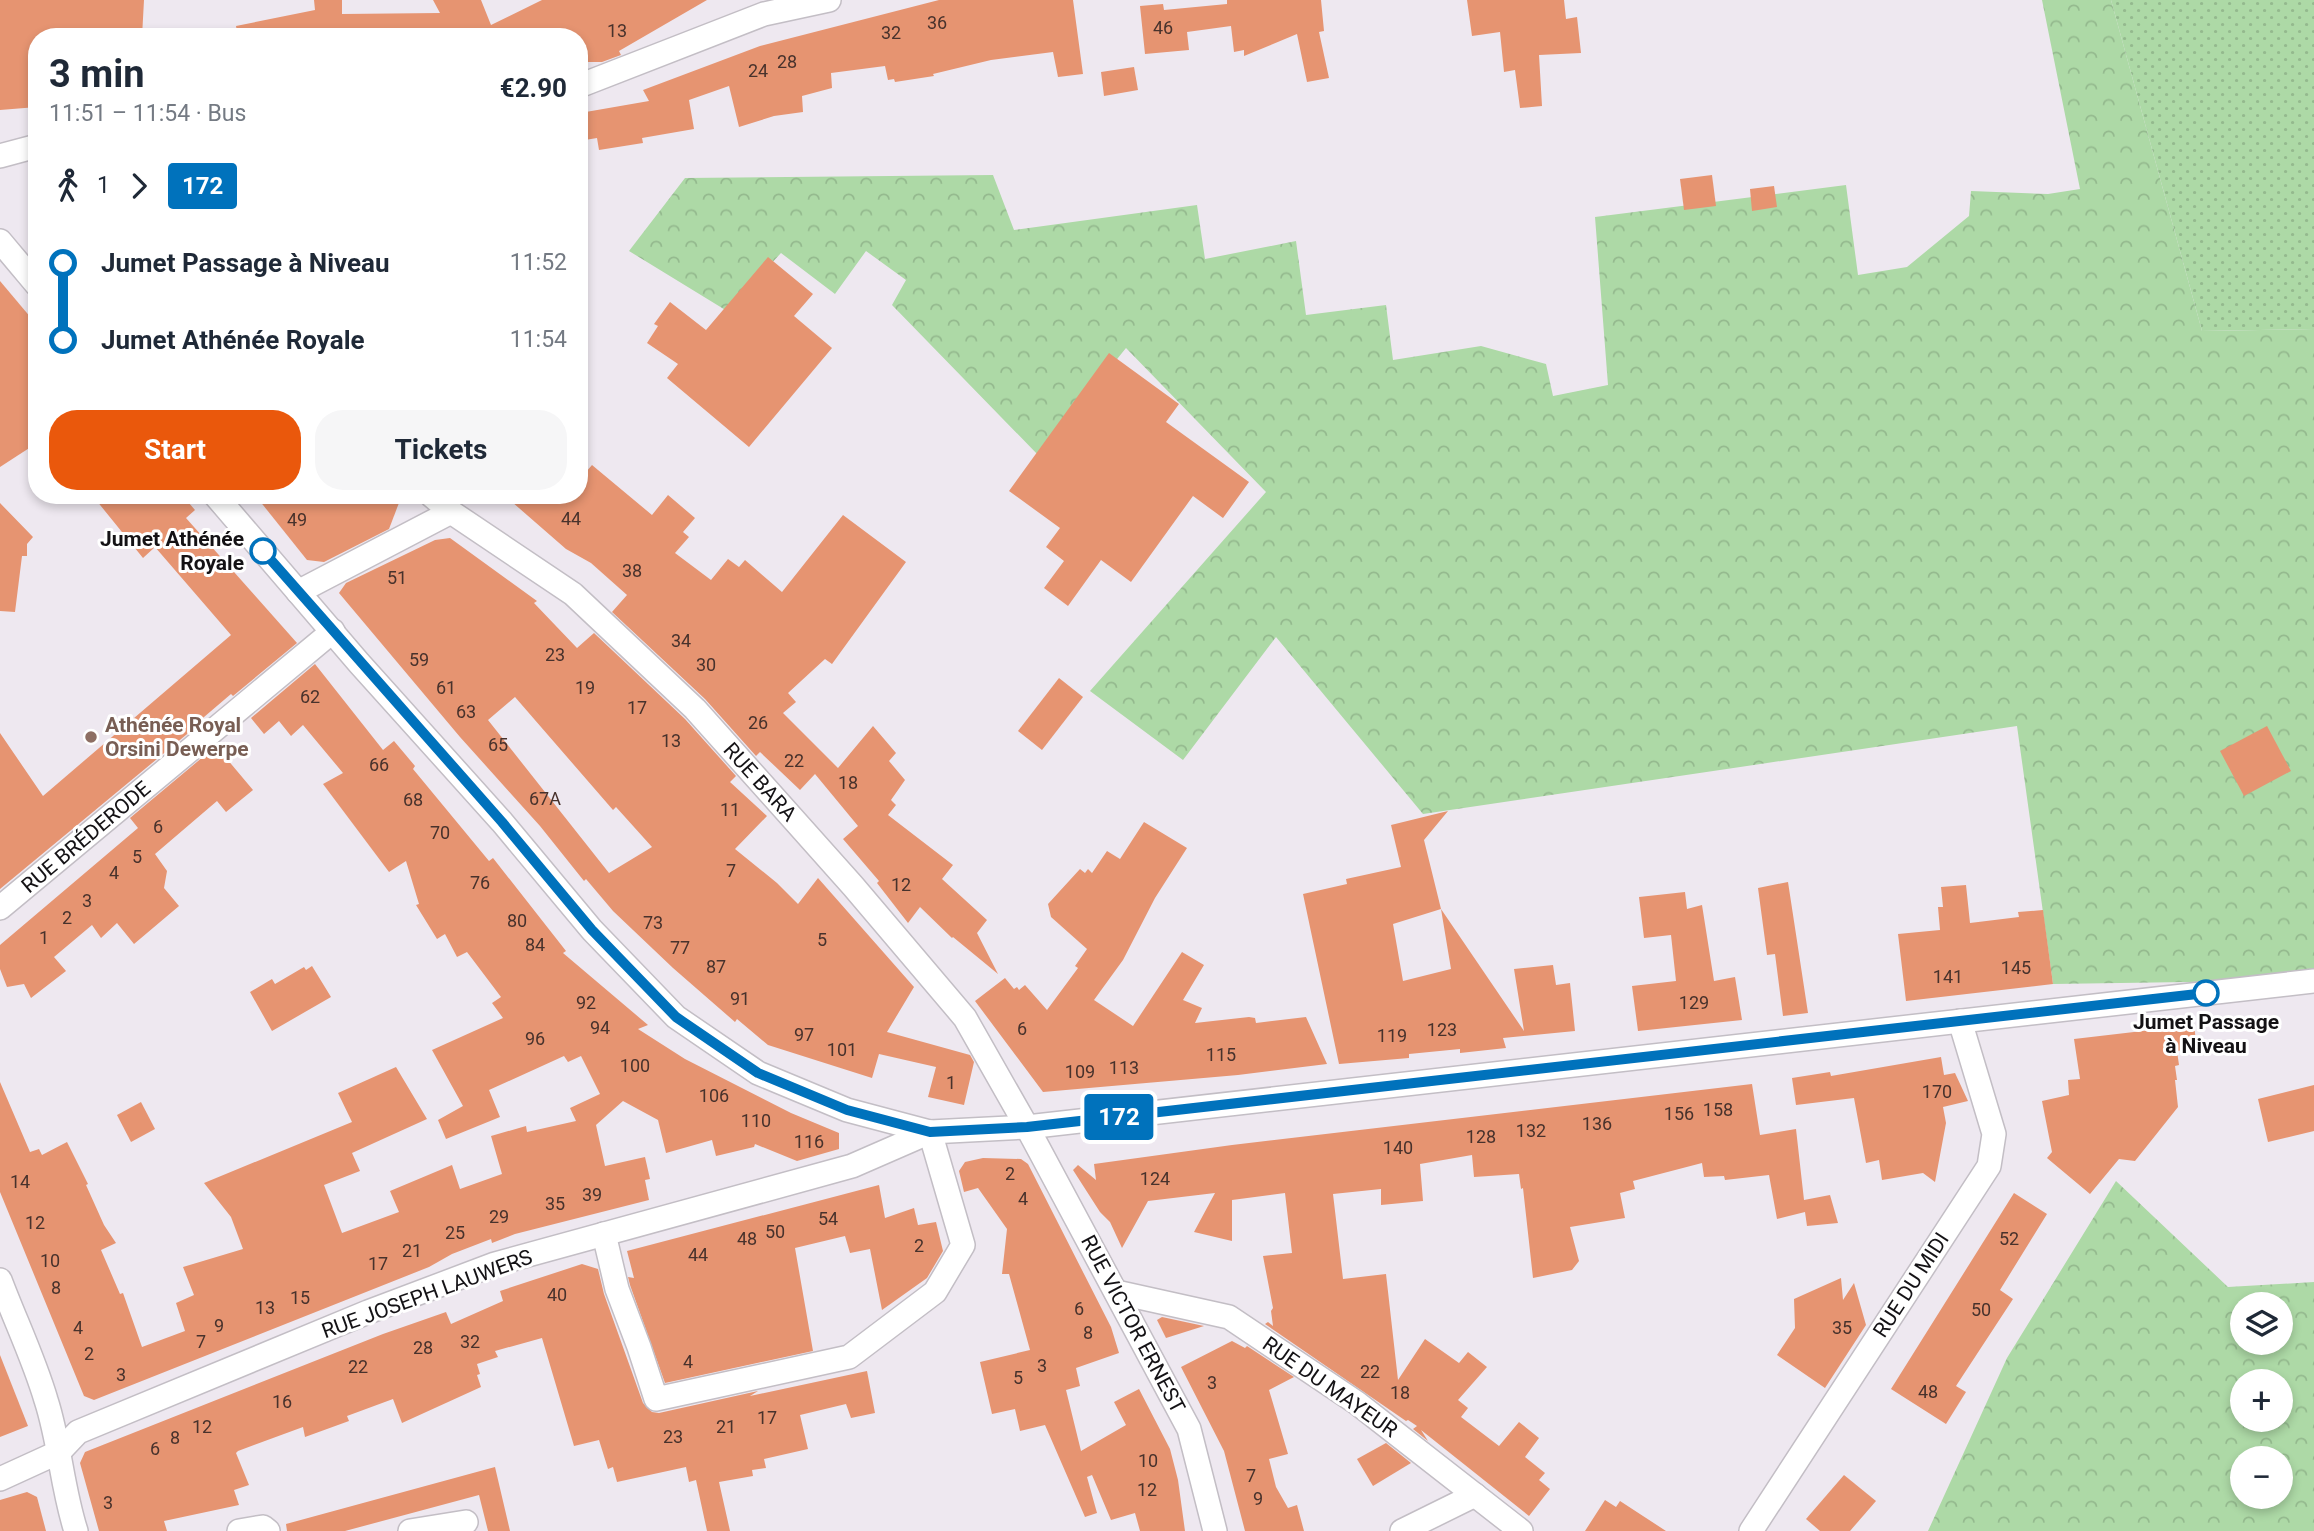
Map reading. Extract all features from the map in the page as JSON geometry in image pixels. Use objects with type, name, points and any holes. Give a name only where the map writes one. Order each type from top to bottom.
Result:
[{"type":"street","points":[[588,82],[770,7],[830,0]]},
{"type":"street","points":[[0,156],[28,148]]},
{"type":"street","points":[[0,241],[28,274]]},
{"type":"street","points":[[223,504],[502,822],[592,930],[676,1017],[758,1073],[847,1110],[930,1132],[1027,1127],[2314,981]]},
{"type":"street","name":"RUE BARA","points":[[442,504],[573,594],[695,709],[853,886],[965,1018],[1027,1127]]},
{"type":"street","points":[[298,592],[451,512]]},
{"type":"street","name":"RUE BRÉDERODE","points":[[0,908],[333,631]]},
{"type":"street","name":"RUE DU MIDI","points":[[1751,1531],[1989,1166],[1994,1134],[1960,1021]]},
{"type":"street","name":"RUE VICTOR ERNEST","points":[[1027,1127],[1189,1429],[1215,1531]]},
{"type":"street","points":[[604,1234],[617,1289],[656,1399],[849,1357],[935,1293],[963,1245],[930,1132]]},
{"type":"street","name":"RUE JOSEPH LAUWERS","points":[[0,1479],[59,1452],[78,1432],[368,1312],[495,1264],[852,1166],[930,1132]]},
{"type":"street","points":[[2,1291],[47,1400],[59,1452],[66,1502],[76,1531]]},
{"type":"street","name":"RUE DU MAYEUR","points":[[1116,1292],[1229,1317],[1357,1403],[1521,1531]]},
{"type":"street","points":[[1402,1531],[1475,1495]]},
{"type":"street","points":[[410,1531],[466,1522]]},
{"type":"street","points":[[240,1531],[263,1527],[268,1531]]},
{"type":"green space","points":[[2042,0],[2111,0],[2202,331],[2314,329],[2314,980],[2053,984],[2017,726],[1423,814],[1276,637],[1183,760],[1090,691],[1266,492],[1126,348],[1039,456],[892,305],[906,280],[866,251],[835,294],[781,253],[727,311],[629,251],[685,178],[993,175],[1014,230],[1197,205],[1205,259],[1296,241],[1306,315],[1386,305],[1393,360],[1481,346],[1546,364],[1553,396],[1608,385],[1595,217],[1846,185],[1858,275],[1907,267],[1969,216],[1971,191],[2048,194],[2080,189]]},
{"type":"green space","points":[[2111,0],[2314,0],[2314,329],[2202,331]]},
{"type":"green space","points":[[2116,1181],[2228,1287],[2314,1282],[2314,1531],[1928,1531],[2007,1358]]},
{"type":"building","points":[[0,0],[144,0],[142,28],[28,28],[28,108],[0,110]]},
{"type":"building","points":[[314,0],[342,0],[342,14],[440,13],[433,0],[481,0],[491,25],[542,0],[707,0],[619,51],[621,55],[602,62],[588,62],[588,28],[236,28],[315,10]]},
{"type":"building","points":[[939,0],[1073,0],[1083,74],[1058,77],[1053,52],[991,60],[933,74],[934,76],[895,82],[894,79],[888,80],[885,66],[831,73],[832,88],[802,96],[803,112],[774,116],[739,127],[729,86],[689,100],[694,129],[642,138],[643,143],[599,150],[597,138],[588,140],[588,112],[649,101],[643,90],[760,46]]},
{"type":"building","points":[[1227,0],[1321,0],[1324,31],[1319,32],[1329,78],[1307,82],[1297,34],[1244,56],[1244,50],[1234,52],[1231,26],[1187,32],[1189,50],[1145,54],[1140,6],[1163,4],[1164,10],[1227,4]]},
{"type":"building","points":[[1467,0],[1564,0],[1566,19],[1577,17],[1581,53],[1539,55],[1542,106],[1520,108],[1515,70],[1504,72],[1500,32],[1472,36]]},
{"type":"building","points":[[1134,67],[1138,90],[1104,96],[1101,72]]},
{"type":"building","points":[[1712,175],[1716,206],[1684,210],[1680,179]]},
{"type":"building","points":[[1774,186],[1777,207],[1752,211],[1750,189]]},
{"type":"building","points":[[768,257],[813,294],[794,316],[832,348],[749,447],[667,378],[678,364],[647,343],[658,326],[654,324],[670,302],[706,330]]},
{"type":"building","points":[[0,281],[28,314],[28,449],[0,467]]},
{"type":"building","points":[[1109,353],[1179,404],[1166,422],[1249,482],[1223,518],[1193,496],[1131,582],[1101,560],[1068,606],[1044,588],[1064,561],[1046,547],[1060,528],[1009,491]]},
{"type":"building","points":[[592,465],[652,515],[668,495],[695,518],[683,532],[689,537],[675,553],[711,580],[728,559],[739,567],[745,560],[782,592],[843,515],[906,562],[832,664],[825,659],[788,693],[796,702],[783,713],[838,768],[873,726],[896,753],[889,761],[905,780],[891,800],[896,805],[888,815],[953,865],[942,879],[987,920],[977,933],[998,974],[952,938],[920,907],[908,923],[877,883],[879,881],[843,839],[858,826],[815,774],[800,790],[760,752],[756,756],[705,699],[612,612],[627,595],[591,563],[566,549],[514,504],[588,504],[588,470]]},
{"type":"building","points":[[0,503],[33,537],[27,544],[27,556],[22,556],[15,612],[0,611]]},
{"type":"building","points":[[99,504],[190,504],[195,510],[186,518],[297,643],[233,696],[231,694],[197,723],[198,725],[0,889],[0,733],[43,796],[231,635],[155,547],[143,558]]},
{"type":"building","points":[[262,504],[399,504],[389,529],[324,562],[307,560]]},
{"type":"building","points":[[450,538],[537,601],[534,603],[577,648],[594,633],[685,719],[736,776],[730,782],[767,816],[735,849],[798,904],[818,878],[914,987],[887,1032],[970,1055],[974,1062],[964,1105],[928,1097],[936,1067],[879,1054],[872,1078],[768,1045],[737,1019],[735,1022],[673,968],[613,911],[586,879],[584,881],[540,826],[460,737],[339,593],[346,583],[435,540]],"holes":[[[515,697],[613,810],[616,807],[652,847],[609,873],[488,720]]]},
{"type":"building","points":[[315,664],[383,750],[394,741],[415,766],[413,769],[489,861],[493,858],[566,951],[563,953],[648,1025],[638,1029],[685,1059],[791,1113],[839,1133],[839,1149],[797,1161],[755,1144],[754,1147],[716,1156],[712,1140],[666,1153],[658,1120],[623,1101],[596,1125],[605,1166],[645,1157],[650,1179],[645,1180],[649,1200],[515,1234],[492,1243],[491,1239],[452,1254],[429,1267],[94,1400],[84,1396],[0,1192],[0,1082],[30,1152],[39,1149],[42,1155],[67,1142],[104,1225],[116,1243],[101,1250],[120,1294],[123,1293],[142,1347],[185,1331],[176,1303],[194,1295],[183,1267],[243,1249],[231,1217],[204,1183],[352,1122],[338,1093],[396,1067],[427,1119],[352,1153],[360,1171],[324,1185],[342,1233],[399,1212],[390,1191],[452,1165],[460,1189],[502,1174],[491,1136],[526,1126],[527,1132],[576,1121],[570,1108],[600,1094],[581,1056],[568,1062],[564,1056],[489,1090],[500,1117],[446,1139],[438,1120],[463,1106],[432,1050],[503,1018],[492,1003],[501,997],[467,952],[457,957],[445,934],[437,939],[416,905],[419,904],[406,861],[389,872],[323,784],[343,773],[303,725],[291,736],[279,721],[264,734],[251,718]]},
{"type":"building","points":[[1059,678],[1083,697],[1042,750],[1018,731]]},
{"type":"building","points":[[2267,726],[2291,771],[2244,796],[2220,751]]},
{"type":"building","points":[[216,746],[253,790],[226,812],[217,801],[155,854],[167,871],[164,888],[179,906],[134,944],[117,923],[101,938],[92,925],[54,957],[66,971],[31,998],[24,984],[7,987],[0,969],[0,945],[138,828],[130,818]]},
{"type":"building","points":[[1448,811],[1424,840],[1441,909],[1524,1031],[1514,969],[1553,965],[1556,985],[1570,983],[1575,1031],[1503,1038],[1506,1048],[1460,1053],[1460,1049],[1409,1054],[1409,1058],[1339,1064],[1303,894],[1347,884],[1346,879],[1401,867],[1391,825]],"holes":[[[1441,909],[1451,969],[1403,981],[1393,924]]]},
{"type":"building","points":[[1144,822],[1187,848],[1155,898],[1123,960],[1094,1000],[1133,1026],[1182,952],[1204,965],[1183,1000],[1202,1008],[1195,1023],[1249,1017],[1255,1018],[1256,1023],[1306,1017],[1327,1064],[1238,1075],[1043,1092],[975,1001],[1005,978],[1014,989],[1017,987],[1019,990],[1025,985],[1047,1010],[1078,968],[1075,966],[1087,949],[1051,917],[1048,904],[1080,869],[1085,873],[1088,869],[1092,873],[1107,851],[1120,859]]},
{"type":"building","points":[[1788,882],[1808,1013],[1783,1016],[1775,954],[1767,955],[1758,888]]},
{"type":"building","points":[[1966,885],[1970,923],[2019,917],[2018,912],[2043,910],[2053,984],[1906,1001],[1898,934],[1940,930],[1938,907],[1943,907],[1941,887]]},
{"type":"building","points":[[1685,892],[1687,909],[1702,905],[1714,981],[1735,977],[1742,1020],[1638,1031],[1632,986],[1676,981],[1671,935],[1644,938],[1639,897]]},
{"type":"building","points":[[312,966],[331,997],[272,1031],[250,992],[272,979],[275,984],[304,967],[306,970]]},
{"type":"building","points":[[2194,1025],[2197,1049],[2177,1051],[2179,1065],[2175,1066],[2175,1080],[2178,1107],[2135,1161],[2119,1159],[2090,1194],[2047,1158],[2052,1152],[2042,1101],[2069,1095],[2068,1080],[2080,1079],[2074,1039]]},
{"type":"building","points":[[1941,1057],[1944,1075],[1955,1073],[1968,1101],[1943,1107],[1946,1123],[1935,1182],[1923,1173],[1882,1180],[1879,1160],[1866,1163],[1854,1098],[1796,1105],[1792,1078],[1830,1072],[1831,1076]]},
{"type":"building","points":[[1752,1084],[1760,1135],[1796,1129],[1804,1200],[1830,1195],[1838,1223],[1807,1226],[1805,1212],[1777,1219],[1769,1175],[1725,1180],[1724,1176],[1704,1177],[1702,1163],[1633,1181],[1635,1189],[1620,1193],[1625,1218],[1570,1227],[1579,1261],[1572,1270],[1533,1278],[1519,1174],[1474,1177],[1472,1155],[1420,1164],[1423,1201],[1381,1205],[1381,1189],[1333,1194],[1343,1279],[1386,1274],[1398,1380],[1425,1339],[1459,1363],[1468,1352],[1487,1367],[1458,1400],[1468,1408],[1461,1417],[1499,1446],[1519,1422],[1539,1438],[1525,1457],[1545,1473],[1539,1480],[1550,1489],[1529,1516],[1421,1430],[1428,1441],[1413,1429],[1417,1426],[1265,1324],[1268,1322],[1273,1326],[1273,1308],[1263,1256],[1292,1253],[1285,1193],[1232,1200],[1232,1241],[1194,1232],[1215,1193],[1148,1201],[1122,1248],[1110,1222],[1100,1212],[1073,1170],[1078,1165],[1096,1180],[1094,1164],[1232,1145]]},
{"type":"building","points":[[2314,1085],[2314,1131],[2268,1142],[2258,1099]]},
{"type":"building","points":[[141,1102],[155,1129],[131,1142],[117,1115]]},
{"type":"building","points":[[983,1158],[1021,1159],[1028,1164],[1111,1327],[1119,1353],[1076,1368],[1080,1386],[1066,1390],[1081,1451],[1126,1425],[1114,1402],[1139,1389],[1170,1449],[1178,1480],[1185,1531],[1140,1531],[1135,1513],[1111,1520],[1092,1475],[1087,1477],[1097,1513],[1085,1517],[1045,1425],[1020,1431],[1015,1409],[992,1414],[980,1362],[1030,1350],[1009,1274],[1002,1274],[1007,1229],[978,1188],[964,1192],[959,1171],[965,1162]]},
{"type":"building","points":[[879,1185],[885,1218],[914,1208],[918,1225],[936,1222],[943,1251],[927,1278],[882,1310],[870,1249],[850,1253],[845,1236],[795,1248],[813,1351],[665,1383],[630,1285],[628,1277],[634,1278],[627,1251]]},
{"type":"building","points":[[2014,1193],[2047,1214],[2000,1290],[2013,1299],[1956,1386],[1966,1392],[1946,1424],[1891,1389]]},
{"type":"building","points":[[582,1264],[598,1269],[604,1294],[643,1403],[652,1412],[659,1413],[758,1391],[750,1396],[867,1371],[875,1413],[851,1418],[846,1404],[800,1415],[808,1449],[764,1459],[766,1468],[752,1470],[753,1476],[719,1482],[730,1531],[707,1531],[696,1480],[689,1482],[686,1467],[617,1482],[613,1467],[608,1469],[599,1440],[574,1446],[542,1338],[495,1351],[498,1357],[477,1364],[481,1387],[402,1423],[393,1399],[347,1416],[349,1421],[305,1437],[303,1427],[238,1451],[236,1453],[249,1485],[234,1490],[239,1505],[164,1521],[167,1531],[99,1531],[80,1463],[85,1452],[383,1334],[446,1312],[451,1324],[503,1301],[500,1291]]},
{"type":"building","points":[[1841,1278],[1843,1300],[1854,1283],[1866,1325],[1825,1388],[1777,1355],[1795,1328],[1794,1299]]},
{"type":"building","points":[[1162,1317],[1204,1326],[1166,1338],[1157,1320]]},
{"type":"building","points":[[1232,1341],[1245,1348],[1247,1346],[1294,1377],[1269,1390],[1288,1454],[1269,1459],[1276,1487],[1288,1508],[1297,1505],[1304,1531],[1245,1531],[1224,1451],[1181,1367]]},
{"type":"building","points":[[0,1355],[28,1426],[0,1437]]},
{"type":"building","points":[[1386,1443],[1411,1463],[1373,1486],[1357,1459]]},
{"type":"building","points":[[495,1467],[510,1531],[488,1531],[479,1495],[345,1531],[287,1531],[286,1524]]},
{"type":"building","points":[[1844,1475],[1876,1501],[1850,1531],[1820,1531],[1806,1519]]},
{"type":"building","points":[[27,1492],[37,1497],[46,1531],[0,1531],[0,1500]]},
{"type":"building","points":[[1605,1500],[1616,1507],[1620,1501],[1666,1531],[1585,1531]]},
{"type":"bus line","name":"172","points":[[263,551],[502,822],[592,930],[676,1017],[758,1073],[847,1110],[930,1132],[1027,1127],[2206,993]]},
{"type":"place","name":"Jumet Athénée Royale","points":[[263,551]]},
{"type":"place","name":"Athénée Royal Orsini Dewerpe","points":[[91,737]]},
{"type":"place","name":"Jumet Passage à Niveau","points":[[2206,993]]}]
